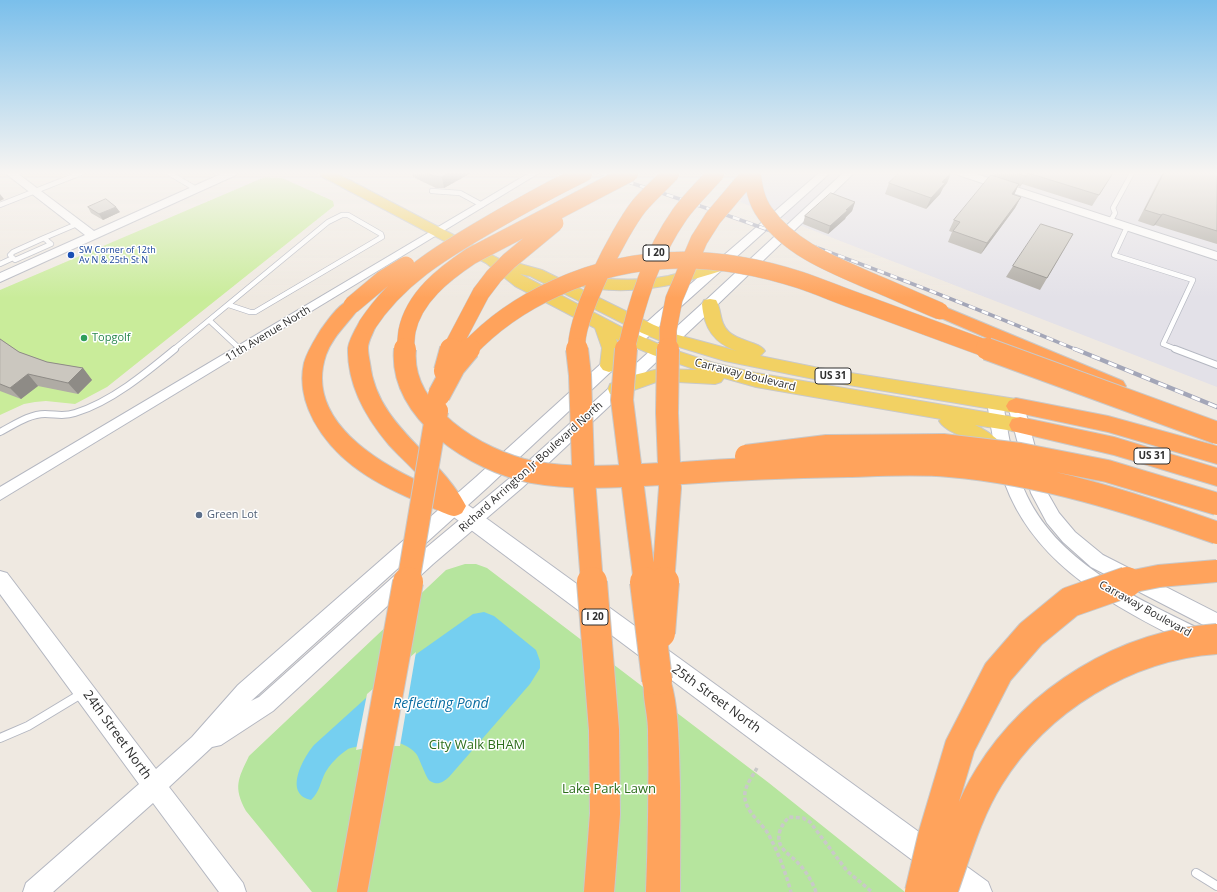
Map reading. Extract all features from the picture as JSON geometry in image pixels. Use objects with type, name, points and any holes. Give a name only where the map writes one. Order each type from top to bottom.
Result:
[{"type":"highway","points":[[454,506],[401,484],[362,460],[338,438],[323,418],[315,398],[313,382],[314,364],[322,344],[334,325],[352,305],[372,287],[393,272],[490,215]]},
{"type":"highway","points":[[454,506],[434,477],[392,433],[380,418],[369,399],[361,377],[358,347],[367,325],[375,311],[392,292],[416,270],[506,215]]},
{"type":"highway","points":[[551,215],[494,243],[454,267],[425,294],[413,311],[404,344],[404,361],[409,379],[416,395],[426,410],[443,429],[460,442],[479,453],[506,465],[530,471],[563,476],[622,476],[883,464],[950,467],[1030,478],[1101,495],[1186,521],[1217,533]]},
{"type":"highway","points":[[352,892],[420,514],[439,395],[451,348],[481,292],[494,276],[523,248],[565,215]]},
{"type":"highway","name":"I 20","points":[[599,892],[604,814],[604,730],[583,466],[580,375],[576,343],[585,309],[614,245],[633,215]]},
{"type":"highway","name":"I 20","points":[[663,892],[663,727],[622,400],[626,349],[648,272],[656,253],[680,215]]},
{"type":"highway","points":[[657,680],[670,488],[667,413],[668,330],[674,299],[699,240],[716,215]]},
{"type":"highway","points":[[768,215],[792,241],[815,256],[850,273],[1217,430]]},
{"type":"highway","points":[[439,395],[456,365],[471,346],[506,316],[529,301],[580,277],[616,265],[638,261],[687,260],[742,265],[799,280],[1217,433]]},
{"type":"highway","name":"US 31","points":[[1018,416],[1086,439],[1148,455],[1217,477]]},
{"type":"highway","name":"US 31","points":[[1018,416],[1108,424],[1217,456]]},
{"type":"highway","points":[[1034,473],[1039,460],[1048,449],[1064,442],[1086,439]]},
{"type":"highway","points":[[622,476],[729,458],[827,446],[868,444],[944,445],[1020,454],[1107,471],[1217,504]]},
{"type":"highway","points":[[920,892],[934,832],[960,746],[998,672],[1031,634],[1070,602],[1110,587],[1135,580],[1159,576],[1217,571]]},
{"type":"highway","points":[[942,892],[958,845],[982,789],[1008,751],[1040,718],[1071,691],[1124,662],[1175,644],[1217,639]]},
{"type":"main road","name":"Carraway Boulevard","points":[[407,215],[491,260],[521,282],[636,341],[995,402],[1018,416]]},
{"type":"main road","name":"Carraway Boulevard","points":[[491,260],[536,273],[648,329],[666,345],[711,368],[756,380],[998,422],[1018,416]]},
{"type":"main road","points":[[536,273],[593,283],[639,285],[678,280],[718,267]]},
{"type":"main road","points":[[710,304],[711,317],[716,329],[726,339],[734,343],[760,352],[886,384]]},
{"type":"main road","points":[[604,325],[611,348],[609,366]]},
{"type":"main road","points":[[617,390],[640,380],[659,375],[756,380]]},
{"type":"main road","points":[[924,409],[972,431],[981,437],[996,451],[1010,469]]},
{"type":"main road","name":"25th Street North","points":[[454,506],[978,892]]},
{"type":"street","points":[[65,215],[93,236]]},
{"type":"street","points":[[2,270],[55,247],[93,236],[140,215]]},
{"type":"street","name":"11th Avenue North","points":[[0,494],[466,215]]},
{"type":"street","name":"Richard Arrington Jr Boulevard North","points":[[44,887],[154,785],[200,745],[245,692],[454,506],[648,329],[778,215]]},
{"type":"street","name":"Richard Arrington Jr Boulevard North","points":[[200,745],[266,704],[428,558],[517,482],[805,215]]},
{"type":"street","points":[[1088,215],[1217,256]]},
{"type":"street","name":"Carraway Boulevard","points":[[995,402],[998,422],[1019,498],[1032,521],[1052,545],[1076,567],[1112,593],[1217,649]]},
{"type":"street","name":"Carraway Boulevard","points":[[1018,416],[1039,493],[1053,518],[1069,537],[1097,561],[1217,623]]},
{"type":"street","name":"24th Street North","points":[[1,583],[85,691],[234,892]]},
{"type":"lane","points":[[0,432],[29,417],[44,414],[65,416],[76,413],[97,404],[144,374],[210,322],[229,305],[328,222],[342,215],[348,215],[381,234],[382,237],[255,312],[250,312],[229,305]]},
{"type":"lane","points":[[1110,222],[1114,215]]},
{"type":"lane","points":[[2,270],[13,258],[15,260],[25,250],[44,238],[77,224]]},
{"type":"lane","points":[[1127,227],[1114,255],[1193,280],[1163,344],[1217,365]]},
{"type":"lane","points":[[44,238],[55,247]]},
{"type":"lane","points":[[18,243],[25,250]]},
{"type":"lane","points":[[13,258],[10,255],[25,250],[55,247]]},
{"type":"lane","points":[[210,322],[241,350]]},
{"type":"lane","points":[[0,738],[28,726],[85,691]]},
{"type":"lane","points":[[1196,873],[1217,886]]},
{"type":"path","points":[[758,768],[747,787],[745,798],[747,804],[768,834],[787,877],[790,892]]},
{"type":"path","points":[[816,892],[806,872],[797,861],[783,849],[779,842],[778,836],[780,829],[783,822],[789,817],[798,817],[808,821],[818,831],[835,857],[872,892]]},
{"type":"path","points":[[773,845],[779,842]]},
{"type":"shaded area","points":[[773,215],[1217,215],[1217,387]]},
{"type":"green space","name":"Topgolf","points":[[177,215],[323,215],[107,387],[75,404],[46,401],[35,402],[24,404],[0,415],[0,290]]},
{"type":"green space","name":"City Walk BHAM","points":[[465,564],[476,564],[487,568],[769,783],[905,892],[312,892],[246,811],[239,796],[238,789],[238,783],[245,764],[249,756],[446,570]]},
{"type":"water","name":"Reflecting Pond","points":[[484,612],[494,616],[536,650],[540,661],[540,668],[530,684],[449,777],[438,783],[430,781],[416,753],[402,744],[384,743],[348,749],[341,754],[327,770],[318,790],[311,800],[303,796],[298,791],[298,775],[305,758],[314,745],[408,660],[473,614]]},
{"type":"pier","points":[[416,652],[400,746],[375,746],[356,750],[367,694]]},
{"type":"building","points":[[807,215],[843,215],[830,226],[805,216]]},
{"type":"building","points":[[958,215],[1008,215],[987,243],[953,231],[960,222],[954,220]]},
{"type":"building","points":[[1165,215],[1217,215],[1217,231]]},
{"type":"building","points":[[1041,224],[1073,234],[1047,278],[1013,266]]},
{"type":"building","points":[[0,339],[19,352],[47,362],[83,368],[68,383],[28,374],[10,388],[0,384]]},
{"type":"railway","points":[[726,215],[900,279],[1077,350]]},
{"type":"railway","points":[[1075,349],[1217,407]]},
{"type":"place","name":"SW Corner of 12th Av N & 25th St N","points":[[71,255]]},
{"type":"place","name":"Topgolf","points":[[84,338]]},
{"type":"place","name":"Green Lot","points":[[199,515]]},
{"type":"park label","name":"Lake Park Lawn","points":[[609,789]]}]
